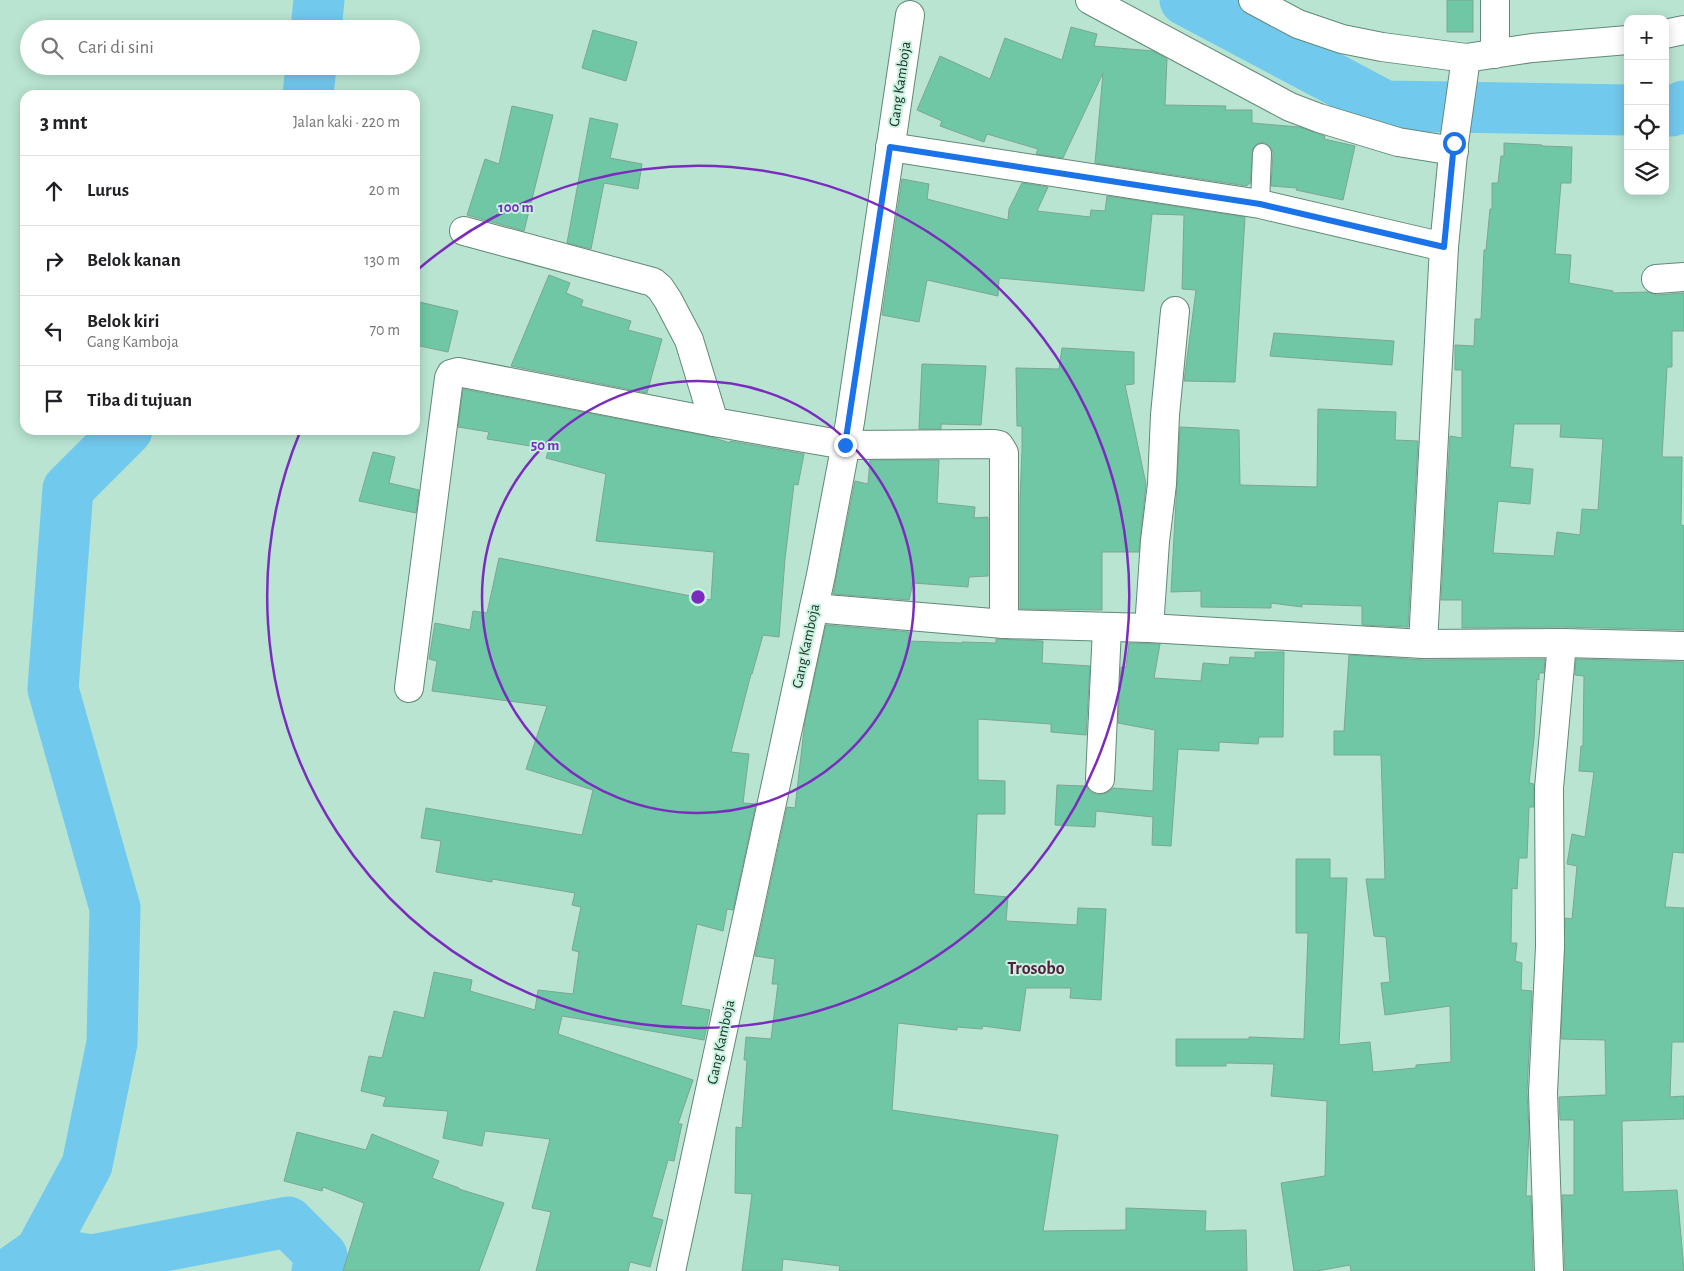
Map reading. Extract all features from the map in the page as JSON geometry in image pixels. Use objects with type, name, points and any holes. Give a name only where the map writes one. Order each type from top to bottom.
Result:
[{"type":"street","points":[[1090,0],[1290,108],[1398,142],[1455,142]]},
{"type":"street","points":[[1253,0],[1298,12],[1342,39],[1465,65],[1495,54],[1532,48],[1624,40]]},
{"type":"street","points":[[1495,0],[1495,54]]},
{"type":"street","name":"Gang Kamboja","points":[[672,1271],[814,608],[845,445],[910,16]]},
{"type":"street","points":[[1669,33],[1684,30]]},
{"type":"street","points":[[1424,644],[1444,247],[1465,65]]},
{"type":"street","points":[[890,147],[1260,204],[1444,247]]},
{"type":"street","points":[[464,231],[654,282],[668,300],[689,340],[714,422]]},
{"type":"street","points":[[1656,279],[1684,277]]},
{"type":"street","points":[[1149,628],[1175,310]]},
{"type":"street","points":[[409,688],[449,378],[451,374],[461,372],[714,422],[845,445],[994,444],[1002,447],[1004,453],[1004,624]]},
{"type":"street","points":[[814,608],[1004,624],[1149,628],[1424,644],[1562,643],[1684,646]]},
{"type":"street","points":[[1100,779],[1106,628]]},
{"type":"street","points":[[1549,1271],[1543,1093],[1550,947],[1549,788],[1562,643]]},
{"type":"lane","points":[[1260,204],[1262,153]]},
{"type":"building","points":[[1447,0],[1473,0],[1473,32],[1447,32]]},
{"type":"building","points":[[1071,27],[1097,34],[1094,46],[1153,51],[1167,59],[1165,105],[1226,106],[1225,110],[1252,110],[1252,123],[1299,127],[1325,136],[1324,139],[1355,146],[1343,200],[1296,190],[1297,188],[1271,186],[1273,153],[1271,148],[1263,142],[1253,148],[1250,184],[1247,184],[1247,186],[1095,163],[1103,73],[1063,158],[1036,154],[1038,149],[987,134],[984,142],[940,126],[942,121],[917,110],[940,56],[990,79],[1005,38],[1062,60]]},
{"type":"building","points":[[593,30],[637,42],[626,81],[582,68]]},
{"type":"building","points":[[512,106],[553,115],[524,231],[467,215],[485,159],[499,164]]},
{"type":"building","points":[[590,118],[618,124],[610,158],[642,164],[638,189],[604,183],[591,249],[567,243]]},
{"type":"building","points":[[1504,143],[1572,147],[1571,183],[1561,183],[1555,254],[1571,255],[1569,283],[1613,291],[1613,293],[1648,292],[1657,295],[1684,293],[1684,331],[1672,331],[1672,367],[1667,367],[1662,457],[1682,457],[1681,525],[1684,526],[1684,630],[1562,627],[1462,628],[1462,600],[1441,600],[1450,436],[1462,438],[1462,370],[1455,370],[1455,345],[1474,346],[1475,319],[1481,319],[1484,250],[1486,250],[1490,209],[1492,209],[1492,183],[1498,183],[1501,156],[1504,156]],"holes":[[[1514,424],[1561,424],[1560,437],[1603,439],[1598,510],[1582,509],[1580,535],[1557,532],[1554,556],[1493,553],[1498,501],[1530,504],[1533,469],[1510,467]]]},
{"type":"building","points":[[902,179],[929,184],[927,199],[1008,220],[1009,209],[1022,183],[1048,187],[1037,211],[1090,217],[1091,210],[1105,211],[1107,196],[1245,217],[1235,382],[1184,381],[1196,290],[1182,289],[1184,215],[1152,214],[1144,291],[999,278],[998,296],[927,280],[919,322],[882,315]]},
{"type":"building","points":[[549,275],[570,283],[566,293],[583,300],[581,306],[631,321],[628,330],[662,339],[647,393],[511,366]]},
{"type":"building","points":[[420,302],[458,311],[448,352],[420,346]]},
{"type":"building","points":[[1274,333],[1394,341],[1392,365],[1270,356]]},
{"type":"building","points":[[1062,348],[1134,352],[1134,384],[1125,385],[1146,484],[1139,552],[1102,552],[1102,610],[1020,609],[1022,426],[1017,426],[1016,368],[1059,369]]},
{"type":"building","points":[[922,364],[986,366],[981,425],[941,424],[941,429],[919,429]]},
{"type":"building","points":[[463,389],[712,437],[730,443],[730,441],[804,454],[798,485],[794,484],[785,559],[779,637],[763,635],[731,752],[749,754],[743,803],[756,804],[733,910],[727,909],[723,931],[697,924],[681,1005],[710,1010],[704,1040],[562,1016],[558,1034],[693,1080],[678,1124],[682,1124],[674,1161],[668,1160],[652,1217],[663,1220],[650,1267],[630,1262],[628,1271],[536,1271],[551,1212],[532,1208],[550,1139],[485,1131],[482,1146],[443,1138],[448,1111],[383,1106],[386,1097],[361,1091],[369,1056],[382,1058],[394,1011],[424,1018],[434,972],[472,980],[470,991],[535,1010],[538,990],[573,994],[579,952],[572,950],[581,907],[572,905],[575,893],[492,879],[492,882],[436,872],[441,841],[421,838],[426,808],[582,835],[593,790],[526,769],[547,706],[432,691],[437,661],[429,659],[435,623],[470,630],[473,611],[487,613],[499,558],[711,600],[714,552],[596,541],[606,474],[546,458],[549,449],[487,439],[489,432],[458,427]]},
{"type":"building","points":[[1318,409],[1396,412],[1395,440],[1418,441],[1408,627],[1362,625],[1362,606],[1302,604],[1302,607],[1271,603],[1271,608],[1201,607],[1201,591],[1171,592],[1180,427],[1239,430],[1240,485],[1317,487]]},
{"type":"building","points":[[373,452],[395,457],[389,483],[419,490],[416,513],[359,501]]},
{"type":"building","points":[[870,460],[939,460],[937,503],[975,507],[974,518],[988,517],[988,576],[969,577],[968,587],[913,583],[909,600],[833,594],[855,481],[868,484]]},
{"type":"building","points":[[826,625],[909,632],[908,641],[996,643],[996,639],[1043,641],[1042,663],[1090,666],[1086,735],[1051,732],[1051,724],[978,719],[978,780],[1005,781],[1005,814],[977,814],[974,894],[1008,897],[1006,921],[1077,925],[1078,908],[1106,909],[1101,1000],[1070,998],[1071,988],[1026,988],[1020,1031],[983,1026],[982,1029],[957,1027],[957,1030],[898,1023],[892,1110],[1058,1135],[1043,1231],[1126,1230],[1126,1208],[1206,1211],[1205,1231],[1246,1230],[1247,1271],[839,1271],[840,1266],[783,1259],[782,1271],[742,1271],[752,1194],[735,1193],[736,1127],[742,1128],[747,1060],[744,1060],[746,1037],[771,1039],[778,984],[772,984],[775,959],[755,956],[787,807],[795,808],[805,721]]},
{"type":"building","points":[[1129,643],[1160,644],[1154,678],[1201,681],[1203,663],[1229,665],[1230,657],[1255,658],[1255,652],[1284,652],[1283,737],[1259,737],[1258,744],[1219,742],[1219,751],[1178,749],[1171,846],[1152,845],[1153,817],[1096,811],[1095,827],[1055,825],[1057,785],[1086,786],[1091,792],[1099,795],[1107,793],[1113,788],[1153,791],[1155,730],[1118,723],[1121,667],[1126,667]]},
{"type":"building","points":[[1349,655],[1423,660],[1545,659],[1544,673],[1539,673],[1539,680],[1537,679],[1534,739],[1529,783],[1534,784],[1534,807],[1529,807],[1527,858],[1519,858],[1517,889],[1512,888],[1511,943],[1517,943],[1515,961],[1522,963],[1521,990],[1532,991],[1527,1092],[1529,1131],[1526,1196],[1531,1196],[1533,1271],[1351,1271],[1350,1265],[1317,1271],[1294,1271],[1281,1183],[1325,1176],[1327,1101],[1271,1096],[1274,1064],[1226,1063],[1226,1066],[1176,1066],[1176,1039],[1249,1039],[1249,1037],[1304,1039],[1308,933],[1296,933],[1296,859],[1330,859],[1330,878],[1347,878],[1339,1045],[1370,1042],[1373,1072],[1416,1068],[1416,1065],[1451,1062],[1450,1006],[1385,1015],[1381,983],[1390,982],[1386,937],[1374,936],[1366,879],[1385,879],[1381,755],[1334,755],[1334,731],[1344,731]]},
{"type":"building","points":[[1576,659],[1684,662],[1684,853],[1673,852],[1665,907],[1684,908],[1684,1042],[1672,1042],[1670,1097],[1684,1096],[1684,1119],[1622,1121],[1623,1192],[1677,1190],[1684,1271],[1565,1271],[1562,1195],[1574,1195],[1574,1120],[1560,1120],[1559,1097],[1606,1095],[1605,1040],[1561,1039],[1565,918],[1572,919],[1577,866],[1567,864],[1572,834],[1585,837],[1594,772],[1579,771],[1581,746],[1583,746],[1584,676],[1575,675]]},
{"type":"building","points":[[297,1132],[366,1150],[372,1134],[439,1161],[432,1178],[459,1189],[504,1203],[479,1271],[343,1271],[364,1203],[323,1187],[322,1191],[284,1181]]},
{"type":"waterway","points":[[317,20],[319,0]]},
{"type":"waterway","points":[[1185,0],[1385,106],[1624,110]]},
{"type":"waterway","points":[[309,90],[310,75]]},
{"type":"waterway","points":[[1669,111],[1684,106]]},
{"type":"waterway","points":[[13,1271],[40,1252],[87,1165],[112,1043],[115,908],[53,689],[68,489],[122,435]]},
{"type":"waterway","points":[[40,1252],[92,1260],[288,1222],[322,1256],[317,1271]]},
{"type":"district","name":"Trosobo","points":[[1036,969]]},
{"type":"route","points":[[845,445],[850,422],[890,147],[1260,204],[1444,247],[1454,143]]}]
